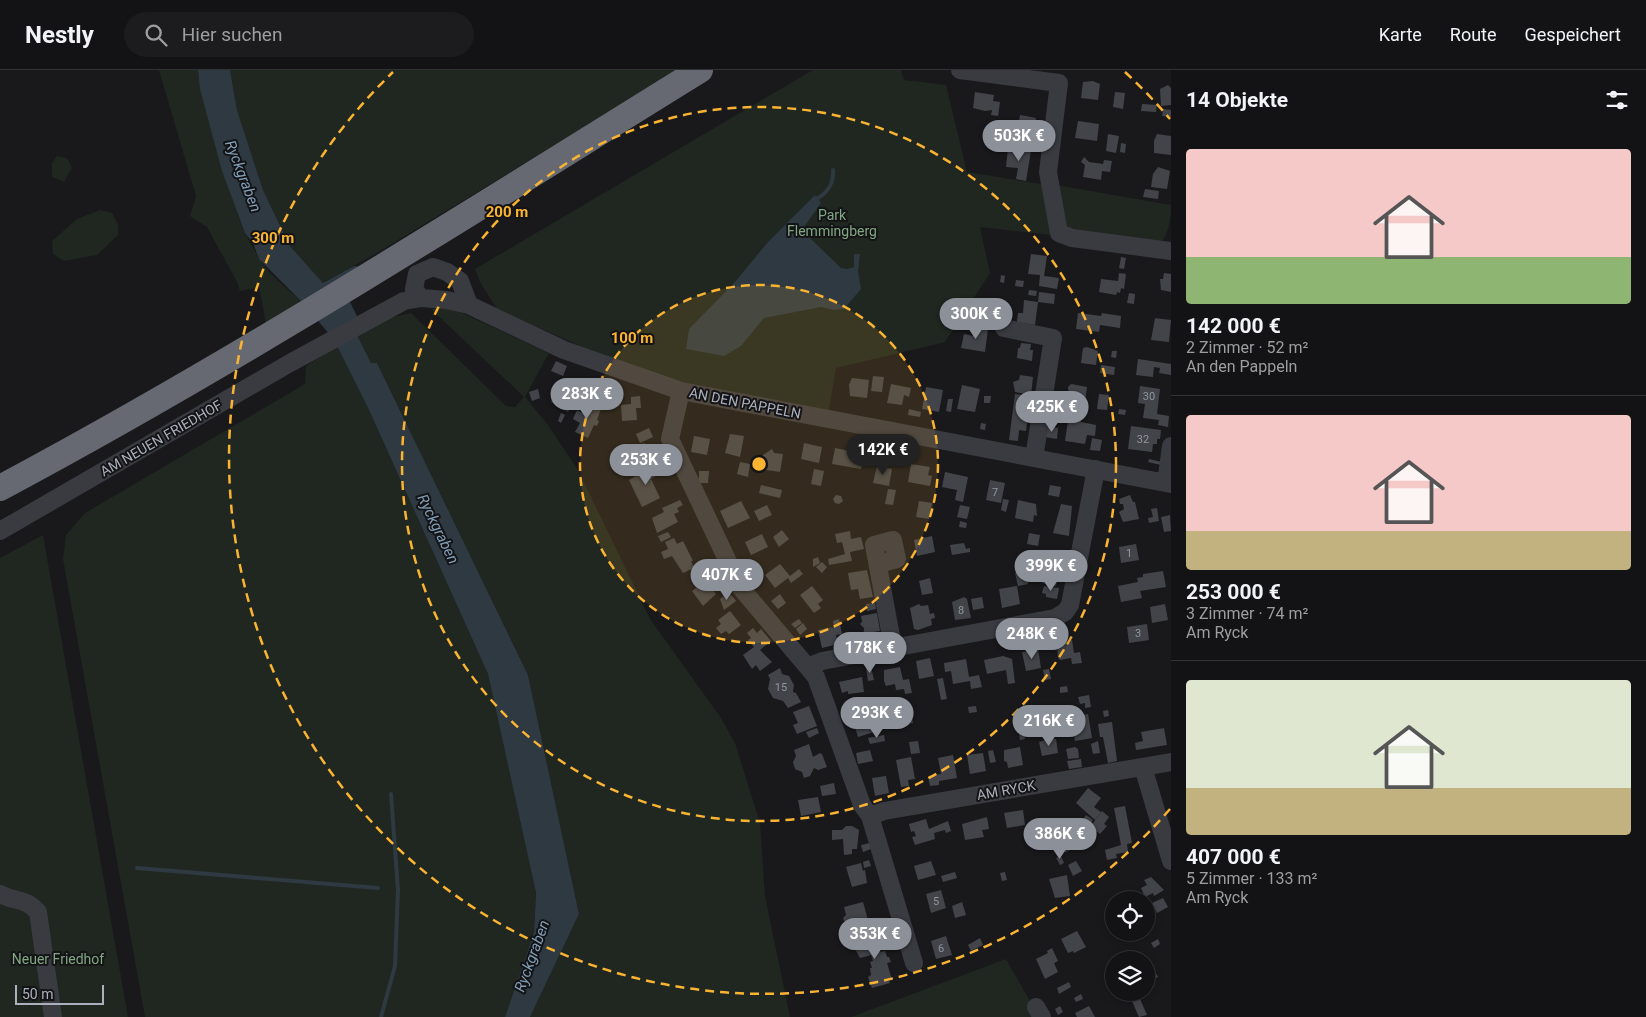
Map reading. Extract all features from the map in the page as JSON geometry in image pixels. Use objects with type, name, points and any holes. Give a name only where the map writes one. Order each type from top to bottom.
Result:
[{"type":"highway","points":[[0,488],[177,391],[287,326],[700,70]]},
{"type":"street","points":[[960,70],[1058,83],[1048,172],[1059,233],[1072,238],[1171,251]]},
{"type":"street","points":[[420,298],[414,289],[417,274],[433,267],[447,272],[460,281],[469,306]]},
{"type":"street","name":"AN DEN PAPPELN","points":[[366,322],[404,301],[420,298],[446,300],[469,306],[564,350],[681,390],[1168,483],[1171,446]]},
{"type":"street","name":"AM NEUEN FRIEDHOF","points":[[0,531],[290,363],[366,322]]},
{"type":"street","points":[[1004,328],[1052,338],[1034,458]]},
{"type":"street","points":[[681,390],[670,439],[740,587],[816,678],[862,805],[870,816],[914,963]]},
{"type":"street","points":[[808,667],[822,661],[1055,618],[1065,612],[1070,605],[1096,469]]},
{"type":"street","points":[[878,564],[893,647]]},
{"type":"street","name":"AM RYCK","points":[[870,816],[884,811],[1171,762]]},
{"type":"street","points":[[1143,767],[1171,861]]},
{"type":"street","points":[[0,894],[8,898],[28,902],[38,912],[53,1017]]},
{"type":"green space","points":[[159,70],[198,70],[203,100],[234,204],[245,232],[268,270],[302,302],[266,323],[259,287],[240,291],[207,227],[190,216],[196,196]]},
{"type":"green space","points":[[230,70],[679,70],[375,254],[323,283],[290,246],[263,190],[237,110]]},
{"type":"green space","name":"Park Flemmingberg","points":[[813,70],[901,70],[904,80],[946,85],[967,172],[1047,185],[1051,235],[980,227],[990,273],[945,342],[836,368],[828,415],[685,385],[614,361],[497,309],[480,282],[475,269]]},
{"type":"green space","points":[[57,156],[67,158],[72,168],[64,182],[52,177],[52,163]]},
{"type":"green space","points":[[1056,185],[1171,205],[1169,225],[1164,239],[1161,244],[1067,230]]},
{"type":"green space","points":[[100,210],[112,213],[118,224],[118,235],[97,255],[64,261],[53,254],[52,241],[77,219]]},
{"type":"green space","points":[[451,308],[549,353],[525,397],[548,425],[578,470],[650,619],[721,718],[735,743],[760,823],[765,896],[790,1017],[530,1017],[579,914],[528,675],[377,363],[371,363],[357,335],[389,318],[411,313],[506,406],[515,407],[524,397],[431,309]]},
{"type":"green space","points":[[337,346],[369,410],[488,674],[536,893],[534,932],[505,1017],[145,1017],[63,559],[66,535],[85,513],[305,384],[306,366]]},
{"type":"green space","name":"Neuer Friedhof","points":[[43,535],[128,1017],[0,1017],[0,558]]},
{"type":"green space","points":[[1006,959],[1039,1017],[851,1017]]},
{"type":"water","name":"Ryckgraben","points":[[198,70],[230,70],[237,110],[263,190],[290,246],[323,283],[354,266],[361,267],[339,280],[364,330],[357,335],[371,363],[377,363],[528,675],[579,914],[530,1017],[505,1017],[534,932],[536,893],[488,674],[369,410],[337,346],[302,302],[259,259],[253,243],[245,233],[222,171],[200,89]]},
{"type":"water","points":[[815,195],[821,203],[804,227],[808,236],[841,268],[854,267],[854,254],[860,254],[858,271],[861,289],[844,309],[834,310],[821,307],[764,318],[741,346],[724,356],[686,349],[689,329],[734,283],[768,242]]},
{"type":"building","points":[[1093,81],[1100,84],[1098,100],[1081,98],[1083,82]]},
{"type":"building","points":[[1168,85],[1171,88],[1171,105],[1161,106],[1160,89]]},
{"type":"building","points":[[975,92],[994,95],[993,101],[1000,102],[998,116],[991,115],[992,110],[985,111],[973,108]]},
{"type":"building","points":[[1115,92],[1125,93],[1123,109],[1113,107]]},
{"type":"building","points":[[1142,104],[1157,105],[1156,112],[1141,111]]},
{"type":"building","points":[[1163,109],[1171,110],[1171,117],[1162,116]]},
{"type":"building","points":[[1020,115],[1036,118],[1033,134],[1017,131]]},
{"type":"building","points":[[1078,121],[1099,124],[1097,141],[1075,138]]},
{"type":"building","points":[[1108,134],[1119,136],[1116,153],[1106,151]]},
{"type":"building","points":[[1157,134],[1171,136],[1171,155],[1154,153],[1154,141]]},
{"type":"building","points":[[1121,143],[1126,144],[1125,153],[1120,152]]},
{"type":"building","points":[[1008,148],[1031,151],[1026,181],[1016,179],[1018,168],[1006,167]]},
{"type":"building","points":[[1084,157],[1089,162],[1103,164],[1104,160],[1112,161],[1110,172],[1102,171],[1101,180],[1083,177],[1085,165],[1081,162]]},
{"type":"building","points":[[1158,167],[1170,171],[1167,189],[1151,187],[1153,174]]},
{"type":"building","points":[[1145,189],[1159,191],[1158,199],[1143,197]]},
{"type":"building","points":[[1031,254],[1047,256],[1044,276],[1059,278],[1057,289],[1039,286],[1040,275],[1028,274]]},
{"type":"building","points":[[1121,257],[1126,258],[1124,269],[1119,268]]},
{"type":"building","points":[[1119,273],[1126,274],[1124,289],[1121,288],[1120,293],[1117,292],[1116,295],[1099,292],[1101,279],[1118,281]]},
{"type":"building","points":[[1164,273],[1171,274],[1171,292],[1161,290],[1160,279],[1163,279]]},
{"type":"building","points":[[1001,275],[1005,276],[1004,283],[1000,282]]},
{"type":"building","points":[[1016,280],[1024,281],[1023,287],[1015,286]]},
{"type":"building","points":[[1029,290],[1037,291],[1036,296],[1028,295]]},
{"type":"building","points":[[1039,292],[1055,294],[1054,304],[1038,302]]},
{"type":"building","points":[[1129,293],[1135,294],[1134,304],[1127,303]]},
{"type":"building","points":[[1024,300],[1038,302],[1035,325],[1017,322],[1018,313],[1023,313]]},
{"type":"building","points":[[983,301],[995,303],[993,317],[981,316]]},
{"type":"building","points":[[1078,313],[1101,316],[1102,313],[1121,316],[1120,328],[1100,325],[1099,332],[1076,329]]},
{"type":"building","points":[[1155,318],[1171,320],[1169,342],[1151,340]]},
{"type":"building","points":[[974,327],[988,329],[985,352],[961,348],[964,334],[973,336]]},
{"type":"building","points":[[1021,343],[1031,344],[1030,350],[1033,350],[1032,361],[1017,358],[1018,348],[1020,348]]},
{"type":"building","points":[[1087,347],[1098,351],[1096,365],[1081,363],[1083,348]]},
{"type":"building","points":[[1112,351],[1117,351],[1116,358],[1111,357]]},
{"type":"building","points":[[1138,359],[1171,364],[1171,375],[1159,373],[1160,368],[1154,367],[1153,377],[1136,375]]},
{"type":"building","points":[[556,361],[567,366],[563,376],[551,371]]},
{"type":"building","points":[[1101,365],[1115,367],[1114,375],[1100,373]]},
{"type":"building","points":[[1020,375],[1033,377],[1031,395],[1015,392],[1013,382],[1019,380]]},
{"type":"building","points":[[873,376],[884,377],[882,392],[871,391]]},
{"type":"building","points":[[852,378],[869,380],[867,398],[850,396],[849,385]]},
{"type":"building","points":[[891,384],[911,388],[909,397],[904,395],[902,405],[887,403]]},
{"type":"building","points":[[1071,384],[1087,387],[1085,402],[1069,400],[1068,387]]},
{"type":"building","points":[[962,385],[980,389],[975,412],[957,409]]},
{"type":"building","points":[[558,386],[571,392],[566,404],[571,406],[568,412],[551,402]]},
{"type":"building","points":[[608,386],[617,391],[612,402],[603,397]]},
{"type":"building","points":[[1140,386],[1160,389],[1157,414],[1169,416],[1168,427],[1158,425],[1159,420],[1143,418],[1145,404],[1138,403]]},
{"type":"building","points":[[926,387],[943,390],[939,412],[922,409]]},
{"type":"building","points":[[538,389],[540,398],[532,401],[529,392]]},
{"type":"building","points":[[1015,394],[1022,395],[1024,406],[1029,407],[1026,431],[1019,430],[1018,441],[1009,440]]},
{"type":"building","points":[[1099,394],[1109,395],[1107,410],[1097,409]]},
{"type":"building","points":[[640,396],[641,408],[636,408],[637,420],[622,421],[621,405],[631,404],[631,397]]},
{"type":"building","points":[[984,396],[991,396],[990,403],[984,403]]},
{"type":"building","points":[[948,399],[953,399],[951,412],[946,411]]},
{"type":"building","points":[[589,403],[601,409],[597,426],[594,425],[588,438],[575,432],[580,423],[573,419],[577,410],[584,414]]},
{"type":"building","points":[[909,409],[921,412],[920,417],[908,415]]},
{"type":"building","points":[[1119,409],[1126,410],[1125,415],[1118,414]]},
{"type":"building","points":[[561,413],[565,415],[561,423],[558,421]]},
{"type":"building","points":[[1076,418],[1081,419],[1081,422],[1096,425],[1095,436],[1087,435],[1085,444],[1065,441],[1068,420],[1076,421]]},
{"type":"building","points":[[981,423],[986,424],[985,430],[980,429]]},
{"type":"building","points":[[1047,426],[1058,428],[1057,439],[1045,437]]},
{"type":"building","points":[[1131,426],[1161,430],[1160,439],[1157,439],[1157,444],[1153,444],[1152,452],[1128,449]]},
{"type":"building","points":[[649,428],[653,437],[640,443],[636,434]]},
{"type":"building","points":[[730,434],[744,436],[740,457],[725,453]]},
{"type":"building","points":[[694,436],[710,439],[707,455],[691,452]]},
{"type":"building","points":[[1092,438],[1102,440],[1100,451],[1090,450]]},
{"type":"building","points":[[644,443],[652,458],[633,467],[626,451]]},
{"type":"building","points":[[804,443],[822,447],[819,463],[801,459]]},
{"type":"building","points":[[835,448],[864,454],[861,469],[832,464]]},
{"type":"building","points":[[772,449],[774,453],[783,454],[780,472],[761,469],[762,461],[760,457]]},
{"type":"building","points":[[1149,459],[1162,462],[1161,465],[1148,462]]},
{"type":"building","points":[[740,462],[750,464],[748,477],[737,474]]},
{"type":"building","points":[[657,464],[661,473],[651,479],[660,498],[642,507],[629,480]]},
{"type":"building","points":[[911,464],[930,467],[928,475],[932,476],[930,486],[908,482]]},
{"type":"building","points":[[877,466],[892,469],[889,486],[873,483]]},
{"type":"building","points":[[814,469],[824,471],[821,486],[811,484]]},
{"type":"building","points":[[699,471],[709,471],[708,483],[699,483]]},
{"type":"building","points":[[945,472],[968,477],[963,502],[955,500],[957,490],[942,487]]},
{"type":"building","points":[[990,480],[1005,483],[1001,503],[986,500]]},
{"type":"building","points":[[761,485],[782,490],[780,498],[759,493]]},
{"type":"building","points":[[1050,485],[1061,487],[1059,497],[1048,495]]},
{"type":"building","points":[[888,489],[896,490],[893,505],[885,504]]},
{"type":"building","points":[[836,495],[841,496],[843,501],[839,504],[835,503],[833,499]]},
{"type":"building","points":[[1130,495],[1133,502],[1135,502],[1139,519],[1123,522],[1119,512],[1124,509],[1119,499]]},
{"type":"building","points":[[1003,499],[1009,500],[1006,512],[1001,510]]},
{"type":"building","points":[[680,500],[683,505],[677,508],[679,512],[674,514],[678,522],[657,533],[652,518],[664,512],[662,508]]},
{"type":"building","points":[[1018,500],[1036,504],[1037,516],[1034,515],[1033,522],[1015,518]]},
{"type":"building","points":[[741,501],[750,518],[728,528],[720,511]]},
{"type":"building","points":[[919,501],[932,503],[929,519],[916,517]]},
{"type":"building","points":[[1061,504],[1072,506],[1069,536],[1053,533]]},
{"type":"building","points":[[767,505],[772,515],[759,521],[754,511]]},
{"type":"building","points":[[960,505],[970,507],[967,519],[957,517]]},
{"type":"building","points":[[1157,508],[1159,521],[1149,523],[1148,518],[1153,517],[1151,509]]},
{"type":"building","points":[[1170,515],[1171,531],[1164,532],[1161,517]]},
{"type":"building","points":[[960,521],[967,523],[966,528],[959,527]]},
{"type":"building","points":[[782,530],[789,539],[779,547],[773,537]]},
{"type":"building","points":[[850,531],[851,539],[861,537],[864,549],[850,552],[852,561],[829,565],[828,559],[845,554],[842,542],[837,543],[835,534]]},
{"type":"building","points":[[668,532],[671,537],[661,542],[658,536]]},
{"type":"building","points":[[1029,533],[1040,535],[1038,546],[1027,544]]},
{"type":"building","points":[[762,534],[768,547],[751,555],[745,542]]},
{"type":"building","points":[[932,536],[935,552],[917,556],[914,540]]},
{"type":"building","points":[[674,538],[677,544],[683,541],[693,561],[691,561],[694,568],[683,573],[672,556],[664,559],[661,552],[668,549],[665,542]]},
{"type":"building","points":[[964,543],[966,549],[970,548],[970,552],[952,555],[950,545]]},
{"type":"building","points":[[1136,544],[1139,560],[1121,563],[1119,547]]},
{"type":"building","points":[[818,557],[820,563],[813,567],[813,559]]},
{"type":"building","points":[[1021,558],[1022,564],[1017,565],[1016,559]]},
{"type":"building","points":[[1046,559],[1061,562],[1056,586],[1042,583]]},
{"type":"building","points":[[822,562],[827,567],[822,573],[816,567]]},
{"type":"building","points":[[780,564],[790,576],[799,569],[803,574],[791,583],[788,578],[775,588],[765,575]]},
{"type":"building","points":[[867,570],[873,597],[860,599],[858,589],[851,590],[848,573]]},
{"type":"building","points":[[1163,571],[1166,587],[1140,591],[1142,598],[1121,602],[1118,586],[1138,582],[1137,578],[1143,577],[1143,574]]},
{"type":"building","points":[[1026,572],[1028,584],[1018,586],[1015,573]]},
{"type":"building","points":[[930,578],[933,593],[922,595],[919,581]]},
{"type":"building","points":[[705,581],[716,594],[703,606],[692,591]]},
{"type":"building","points":[[812,586],[823,600],[818,604],[821,608],[814,613],[800,595]]},
{"type":"building","points":[[1017,586],[1020,604],[1002,608],[999,589]]},
{"type":"building","points":[[1044,586],[1059,588],[1057,599],[1046,597],[1046,594],[1042,593]]},
{"type":"building","points":[[729,592],[736,601],[724,610],[720,599]]},
{"type":"building","points":[[780,594],[786,603],[778,609],[771,601]]},
{"type":"building","points":[[964,597],[967,599],[971,618],[955,620],[952,602]]},
{"type":"building","points":[[982,597],[984,608],[973,610],[971,599]]},
{"type":"building","points":[[875,603],[876,609],[867,611],[866,604]]},
{"type":"building","points":[[919,604],[921,606],[928,605],[930,614],[934,613],[935,618],[931,619],[932,625],[918,630],[914,629],[910,608]]},
{"type":"building","points":[[1165,604],[1168,620],[1152,623],[1150,607]]},
{"type":"building","points":[[730,611],[741,625],[729,634],[726,631],[721,634],[716,628],[721,624],[718,620]]},
{"type":"building","points":[[877,613],[880,631],[874,632],[875,638],[863,640],[864,628],[860,624],[862,622],[861,616]]},
{"type":"building","points":[[799,619],[802,623],[795,628],[791,624]]},
{"type":"building","points":[[839,619],[842,634],[836,635],[838,644],[822,648],[818,630],[834,627],[833,621]]},
{"type":"building","points":[[803,623],[807,629],[800,635],[796,629]]},
{"type":"building","points":[[1147,624],[1149,640],[1129,643],[1127,627]]},
{"type":"building","points":[[753,628],[757,633],[761,629],[771,641],[760,650],[772,662],[760,671],[756,665],[752,669],[743,655],[754,647],[748,640],[751,638],[747,633]]},
{"type":"building","points":[[1072,640],[1074,653],[1080,652],[1082,663],[1072,664],[1071,658],[1060,660],[1058,658],[1057,643]]},
{"type":"building","points":[[1038,649],[1041,668],[1026,671],[1022,652]]},
{"type":"building","points":[[1003,656],[1012,659],[1015,683],[1008,684],[1006,670],[987,674],[984,660]]},
{"type":"building","points":[[930,658],[934,676],[919,679],[916,661]]},
{"type":"building","points":[[966,659],[969,677],[979,675],[982,687],[971,689],[970,681],[953,684],[951,671],[945,672],[944,663]]},
{"type":"building","points":[[871,667],[874,680],[868,681],[866,668]]},
{"type":"building","points":[[900,667],[903,680],[909,679],[912,693],[905,694],[904,689],[896,690],[895,684],[886,686],[884,670]]},
{"type":"building","points":[[780,668],[782,674],[789,676],[794,685],[793,692],[796,693],[801,702],[788,708],[783,701],[773,698],[768,689],[770,679],[768,675]]},
{"type":"building","points":[[1049,669],[1051,679],[1045,680],[1043,670]]},
{"type":"building","points":[[862,677],[864,692],[848,694],[848,691],[842,693],[839,682]]},
{"type":"building","points":[[943,678],[947,699],[941,700],[937,679]]},
{"type":"building","points":[[1067,686],[1068,692],[1060,693],[1060,687]]},
{"type":"building","points":[[1089,695],[1091,707],[1085,708],[1085,703],[1080,704],[1078,697]]},
{"type":"building","points":[[809,706],[817,726],[797,734],[793,725],[798,723],[793,712]]},
{"type":"building","points":[[976,706],[977,712],[969,713],[968,707]]},
{"type":"building","points":[[1108,710],[1109,716],[1104,717],[1103,711]]},
{"type":"building","points":[[1088,714],[1092,738],[1075,741],[1071,717]]},
{"type":"building","points":[[1031,715],[1034,732],[1027,733],[1024,716]]},
{"type":"building","points":[[868,716],[874,732],[858,737],[853,721]]},
{"type":"building","points":[[912,717],[913,723],[908,724],[906,718]]},
{"type":"building","points":[[1112,722],[1117,761],[1108,763],[1103,737],[1100,737],[1098,724]]},
{"type":"building","points":[[1023,726],[1025,739],[1020,740],[1018,727]]},
{"type":"building","points":[[817,728],[819,733],[809,738],[806,732]]},
{"type":"building","points":[[1164,728],[1167,745],[1136,750],[1135,743],[1143,741],[1141,732]]},
{"type":"building","points":[[884,735],[885,741],[870,744],[868,738]]},
{"type":"building","points":[[1056,739],[1058,753],[1042,756],[1039,742]]},
{"type":"building","points":[[918,741],[920,753],[911,754],[909,742]]},
{"type":"building","points":[[1098,741],[1100,753],[1093,754],[1091,744]]},
{"type":"building","points":[[809,744],[813,757],[820,753],[822,754],[827,767],[818,770],[814,768],[810,776],[804,778],[802,772],[795,769],[793,762],[796,756],[794,750]]},
{"type":"building","points":[[1020,747],[1023,765],[1008,768],[1007,762],[1004,761],[1004,750]]},
{"type":"building","points":[[1075,747],[1078,749],[1079,758],[1068,759],[1066,749]]},
{"type":"building","points":[[870,750],[873,761],[858,764],[856,753]]},
{"type":"building","points":[[993,750],[996,762],[990,763],[988,751]]},
{"type":"building","points":[[983,753],[986,771],[970,774],[967,755]]},
{"type":"building","points":[[953,755],[957,778],[939,781],[939,785],[930,786],[928,776],[941,774],[938,758]]},
{"type":"building","points":[[911,757],[915,779],[908,780],[909,786],[901,787],[896,760]]},
{"type":"building","points":[[1081,759],[1082,767],[1069,769],[1067,761]]},
{"type":"building","points":[[886,776],[889,793],[875,796],[872,778]]},
{"type":"building","points":[[834,783],[836,794],[822,796],[820,786]]},
{"type":"building","points":[[1088,788],[1101,798],[1094,807],[1101,812],[1095,820],[1076,803]]},
{"type":"building","points":[[818,797],[821,812],[801,816],[798,800]]},
{"type":"building","points":[[1125,806],[1132,843],[1127,844],[1128,852],[1116,854],[1117,858],[1107,860],[1105,850],[1121,845],[1114,808]]},
{"type":"building","points":[[1023,810],[1025,825],[1007,828],[1004,813]]},
{"type":"building","points":[[1102,811],[1109,817],[1104,824],[1107,826],[1100,834],[1090,827]]},
{"type":"building","points":[[1086,815],[1093,820],[1085,831],[1078,826]]},
{"type":"building","points":[[987,817],[989,829],[982,830],[984,837],[965,840],[962,824]]},
{"type":"building","points":[[926,819],[929,829],[948,821],[951,831],[946,833],[945,830],[934,833],[935,839],[915,845],[912,837],[916,836],[914,831],[911,832],[909,824]]},
{"type":"building","points":[[846,826],[852,826],[859,830],[857,849],[852,849],[852,854],[844,855],[843,839],[832,840],[832,830],[842,830]]},
{"type":"building","points":[[1040,832],[1042,844],[1029,846],[1027,834]]},
{"type":"building","points":[[1074,841],[1075,847],[1065,853],[1063,842]]},
{"type":"building","points":[[1061,842],[1063,852],[1058,853],[1056,843]]},
{"type":"building","points":[[870,843],[871,849],[863,852],[861,845]]},
{"type":"building","points":[[1061,856],[1064,863],[1060,865],[1056,858]]},
{"type":"building","points":[[869,860],[871,866],[864,868],[863,862]]},
{"type":"building","points":[[931,861],[936,875],[918,880],[914,866]]},
{"type":"building","points":[[1076,861],[1082,871],[1073,876],[1068,865]]},
{"type":"building","points":[[861,863],[863,871],[865,870],[867,883],[852,887],[846,867]]},
{"type":"building","points":[[955,872],[957,878],[943,882],[941,876]]},
{"type":"building","points":[[1005,872],[1007,880],[1002,881],[1000,873]]},
{"type":"building","points":[[1067,875],[1070,896],[1055,898],[1049,879]]},
{"type":"building","points":[[1151,877],[1164,890],[1155,895],[1155,891],[1142,891],[1141,888],[1147,885],[1144,880]]},
{"type":"building","points":[[941,890],[946,908],[931,913],[926,894]]},
{"type":"building","points":[[1163,898],[1168,907],[1157,913],[1155,902]]},
{"type":"building","points":[[863,902],[868,920],[874,918],[876,923],[862,927],[860,922],[849,925],[843,918],[846,915],[844,907]]},
{"type":"building","points":[[962,902],[966,915],[955,918],[952,906]]},
{"type":"building","points":[[1077,931],[1086,947],[1074,953],[1073,951],[1068,953],[1061,939]]},
{"type":"building","points":[[874,933],[879,952],[885,951],[891,962],[887,963],[892,980],[889,981],[890,983],[872,988],[868,977],[871,975],[870,968],[872,968],[870,962],[873,961],[871,955],[860,958],[855,949],[858,946],[856,938]]},
{"type":"building","points":[[946,936],[952,955],[936,959],[931,941]]},
{"type":"building","points":[[980,938],[983,945],[971,951],[968,945]]},
{"type":"building","points":[[1158,939],[1160,944],[1154,948],[1151,943]]},
{"type":"building","points":[[1052,948],[1058,961],[1054,963],[1058,972],[1045,979],[1036,959],[1048,953],[1047,951]]},
{"type":"building","points":[[1069,982],[1071,987],[1059,994],[1057,988]]},
{"type":"building","points":[[1081,994],[1083,999],[1076,1002],[1074,998]]},
{"type":"building","points":[[1132,1001],[1141,1001],[1147,1015],[1139,1017]]},
{"type":"building","points":[[1060,1006],[1063,1012],[1058,1015],[1055,1009]]},
{"type":"building","points":[[1089,1006],[1095,1017],[1077,1017],[1075,1013]]},
{"type":"waterway","points":[[818,198],[830,186],[833,170]]},
{"type":"waterway","points":[[381,1017],[395,966],[398,890],[391,794]]},
{"type":"waterway","points":[[137,868],[378,888]]}]
